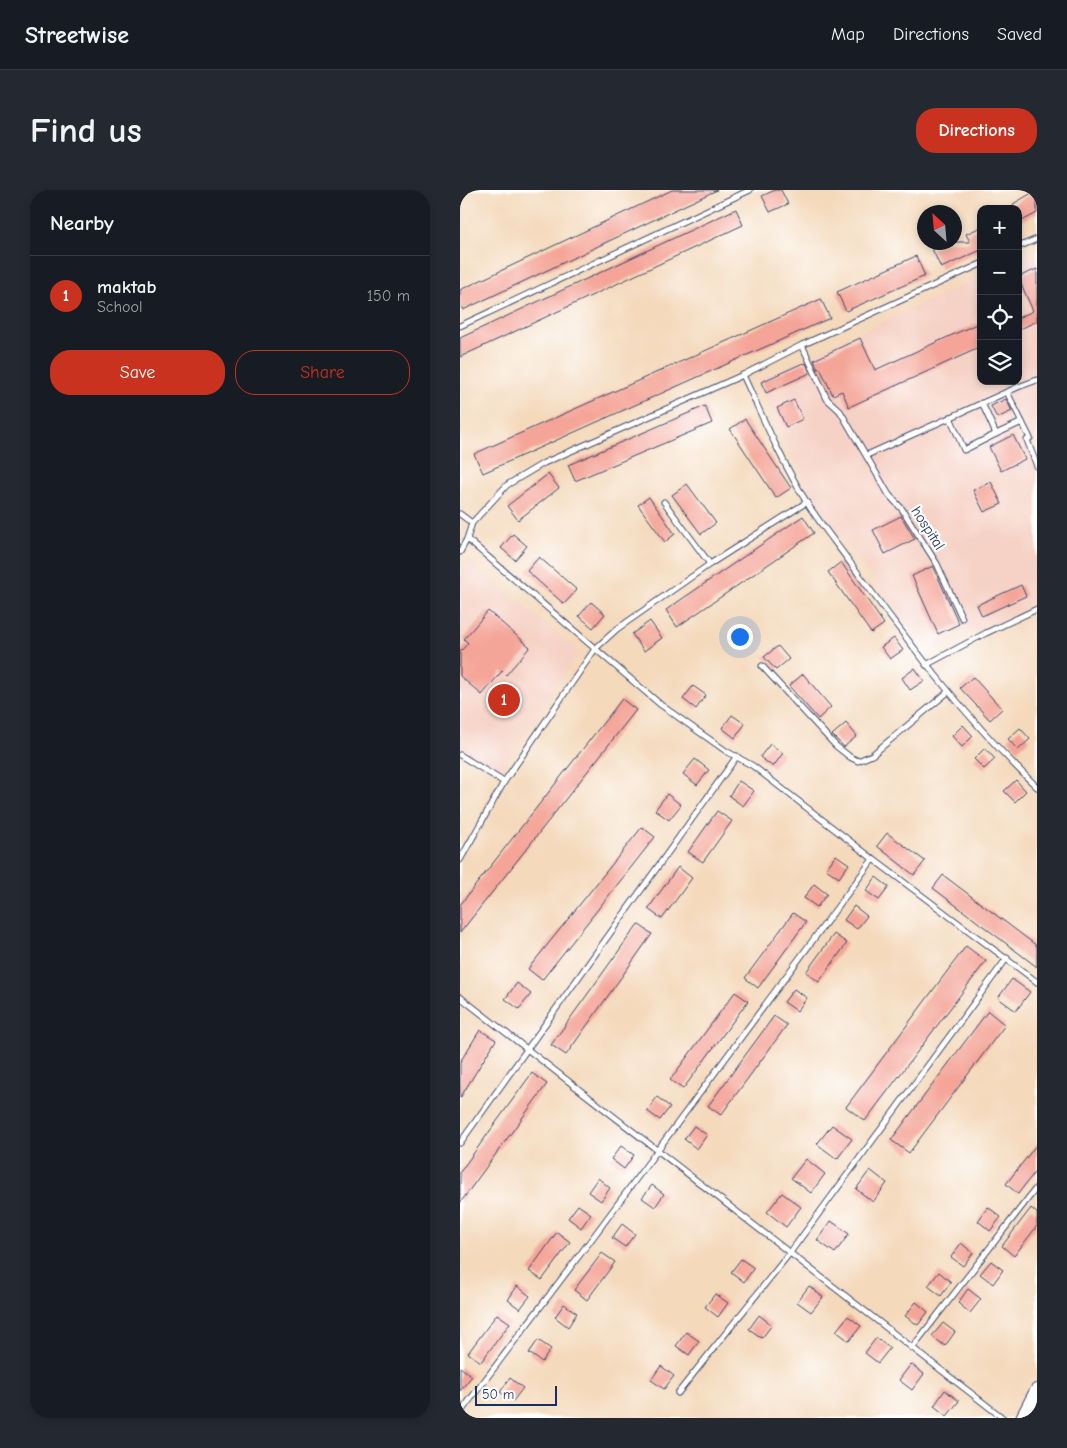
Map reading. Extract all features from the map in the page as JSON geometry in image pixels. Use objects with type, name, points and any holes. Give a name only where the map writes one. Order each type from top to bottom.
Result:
[{"type":"street","points":[[1023,1418],[1037,1391]]},
{"type":"lane","points":[[460,326],[750,190]]},
{"type":"lane","points":[[1022,245],[1037,239]]},
{"type":"lane","points":[[460,552],[467,540],[472,522],[507,485],[544,463],[977,266]]},
{"type":"lane","name":"hospital","points":[[802,346],[827,399],[840,411],[889,495],[902,509],[937,564],[962,618]]},
{"type":"lane","points":[[742,374],[766,425],[807,502],[926,665],[987,736],[1037,787]]},
{"type":"lane","points":[[867,456],[950,417],[1037,380]]},
{"type":"lane","points":[[1007,392],[1030,438],[1027,440],[1037,466]]},
{"type":"lane","points":[[982,403],[996,434]]},
{"type":"lane","points":[[950,417],[964,450],[1022,422]]},
{"type":"lane","points":[[664,502],[710,564]]},
{"type":"lane","points":[[460,860],[504,782],[595,649],[616,629],[710,564],[807,502]]},
{"type":"lane","points":[[460,514],[472,522]]},
{"type":"lane","points":[[467,540],[661,705],[726,750],[753,766],[1037,982]]},
{"type":"lane","points":[[926,665],[986,633],[1037,609]]},
{"type":"lane","points":[[762,666],[836,746],[850,758],[858,761],[872,755],[948,692]]},
{"type":"lane","points":[[460,756],[504,782]]},
{"type":"lane","points":[[460,1143],[737,756]]},
{"type":"lane","points":[[460,1413],[658,1150],[873,859]]},
{"type":"lane","points":[[678,1393],[789,1254],[1007,958]]},
{"type":"lane","points":[[460,997],[789,1254],[1004,1418]]},
{"type":"lane","points":[[912,1348],[1037,1187]]},
{"type":"shaded area","points":[[1037,251],[1037,603],[930,654],[814,500],[757,380],[977,278],[977,385],[1022,385],[1022,258]]},
{"type":"shaded area","points":[[468,560],[579,652],[500,772],[460,748],[460,575]]},
{"type":"building","points":[[672,190],[717,190],[463,310],[460,304],[460,290]]},
{"type":"building","points":[[775,190],[781,190],[788,204],[770,212],[762,196]]},
{"type":"building","points":[[1037,190],[1037,213],[1022,221],[1022,205],[1013,204]]},
{"type":"building","points":[[736,209],[743,225],[460,357],[460,338]]},
{"type":"building","points":[[977,229],[977,252],[941,268],[932,250],[962,250],[962,242],[970,242],[966,234]]},
{"type":"building","points":[[916,256],[925,276],[846,311],[837,292]]},
{"type":"building","points":[[1037,269],[1037,321],[1022,328],[1022,316],[1033,311],[1022,286],[1022,275]]},
{"type":"building","points":[[821,299],[830,318],[483,473],[474,454]]},
{"type":"building","points":[[977,324],[977,349],[849,407],[842,391],[833,395],[814,360],[860,338],[875,370]]},
{"type":"building","points":[[806,363],[810,373],[766,393],[761,382]]},
{"type":"building","points":[[1006,399],[1012,411],[997,418],[991,406]]},
{"type":"building","points":[[794,400],[803,419],[786,427],[777,408]]},
{"type":"building","points":[[705,406],[712,423],[575,481],[568,465]]},
{"type":"building","points":[[745,419],[791,488],[776,498],[730,429]]},
{"type":"building","points":[[1013,435],[1025,459],[1001,471],[989,447]]},
{"type":"building","points":[[548,474],[559,488],[518,520],[507,506]]},
{"type":"building","points":[[991,482],[1002,504],[984,512],[973,490]]},
{"type":"building","points":[[687,484],[716,523],[701,534],[672,495]]},
{"type":"building","points":[[649,497],[675,534],[665,542],[638,505]]},
{"type":"building","points":[[803,516],[814,533],[677,627],[666,610]]},
{"type":"building","points":[[901,516],[915,539],[885,554],[873,530]]},
{"type":"building","points":[[513,534],[527,546],[515,560],[501,548]]},
{"type":"building","points":[[539,557],[577,590],[564,604],[527,571]]},
{"type":"building","points":[[841,562],[884,624],[871,633],[828,572]]},
{"type":"building","points":[[933,566],[959,624],[938,634],[912,576]]},
{"type":"building","points":[[1021,585],[1026,596],[982,616],[977,605]]},
{"type":"building","points":[[591,602],[605,614],[593,628],[579,616]]},
{"type":"building","points":[[488,611],[530,647],[506,675],[502,671],[482,695],[460,676],[460,652],[468,643],[464,639]]},
{"type":"building","points":[[650,621],[662,638],[644,651],[632,634]]},
{"type":"building","points":[[894,638],[903,650],[890,659],[881,647]]},
{"type":"building","points":[[778,646],[789,659],[776,670],[764,657]]},
{"type":"building","points":[[915,668],[924,681],[910,690],[902,678]]},
{"type":"building","points":[[803,674],[831,707],[818,719],[789,686]]},
{"type":"building","points":[[973,677],[1002,709],[990,720],[960,688]]},
{"type":"building","points":[[693,686],[706,695],[696,709],[683,699]]},
{"type":"building","points":[[622,699],[636,710],[460,933],[460,905]]},
{"type":"building","points":[[732,715],[745,724],[735,738],[722,728]]},
{"type":"building","points":[[846,723],[857,736],[844,747],[832,735]]},
{"type":"building","points":[[963,725],[973,736],[962,747],[952,736]]},
{"type":"building","points":[[1020,728],[1030,739],[1018,750],[1008,739]]},
{"type":"building","points":[[770,744],[783,753],[773,767],[760,757]]},
{"type":"building","points":[[985,748],[995,759],[984,769],[974,759]]},
{"type":"building","points":[[695,759],[709,770],[697,785],[683,774]]},
{"type":"building","points":[[1016,780],[1026,791],[1015,802],[1004,791]]},
{"type":"building","points":[[739,781],[754,791],[743,806],[729,796]]},
{"type":"building","points":[[667,794],[681,805],[669,820],[655,810]]},
{"type":"building","points":[[717,811],[732,821],[703,862],[688,852]]},
{"type":"building","points":[[642,827],[655,837],[542,980],[528,969]]},
{"type":"building","points":[[887,833],[925,861],[914,875],[877,846]]},
{"type":"building","points":[[836,855],[849,864],[839,878],[826,869]]},
{"type":"building","points":[[678,867],[692,878],[662,919],[648,909]]},
{"type":"building","points":[[943,875],[1037,946],[1037,967],[933,888]]},
{"type":"building","points":[[876,877],[889,887],[879,900],[866,891]]},
{"type":"building","points":[[814,884],[827,894],[817,907],[804,898]]},
{"type":"building","points":[[854,906],[867,916],[857,929],[844,920]]},
{"type":"building","points":[[793,913],[806,922],[758,988],[745,978]]},
{"type":"building","points":[[638,924],[652,934],[566,1055],[551,1045]]},
{"type":"building","points":[[834,934],[847,943],[819,982],[806,972]]},
{"type":"building","points":[[966,946],[986,961],[865,1121],[846,1107]]},
{"type":"building","points":[[1012,979],[1030,992],[1016,1011],[998,998]]},
{"type":"building","points":[[517,983],[531,994],[519,1009],[505,999]]},
{"type":"building","points":[[794,989],[807,998],[797,1011],[784,1002]]},
{"type":"building","points":[[735,992],[748,1001],[683,1089],[670,1080]]},
{"type":"building","points":[[988,1011],[1005,1025],[909,1153],[891,1140]]},
{"type":"building","points":[[774,1016],[787,1025],[721,1115],[708,1106]]},
{"type":"building","points":[[480,1030],[496,1040],[460,1098],[460,1062]]},
{"type":"building","points":[[532,1073],[547,1084],[460,1203],[460,1172]]},
{"type":"building","points":[[657,1097],[670,1107],[660,1120],[647,1111]]},
{"type":"building","points":[[832,1125],[852,1139],[837,1159],[817,1144]]},
{"type":"building","points":[[694,1126],[707,1135],[697,1149],[684,1139]]},
{"type":"building","points":[[1037,1144],[1037,1169],[1018,1194],[1006,1184]]},
{"type":"building","points":[[621,1146],[634,1155],[624,1169],[611,1159]]},
{"type":"building","points":[[806,1159],[825,1174],[811,1193],[791,1178]]},
{"type":"building","points":[[870,1170],[887,1183],[873,1202],[856,1189]]},
{"type":"building","points":[[598,1178],[610,1188],[601,1201],[588,1192]]},
{"type":"building","points":[[652,1185],[664,1194],[655,1207],[642,1198]]},
{"type":"building","points":[[782,1193],[801,1207],[786,1227],[767,1212]]},
{"type":"building","points":[[578,1205],[591,1214],[581,1228],[568,1218]]},
{"type":"building","points":[[988,1207],[1001,1217],[990,1231],[978,1221]]},
{"type":"building","points":[[1031,1208],[1037,1213],[1037,1226],[1014,1256],[1002,1246]]},
{"type":"building","points":[[831,1221],[849,1234],[835,1253],[817,1240]]},
{"type":"building","points":[[622,1224],[635,1234],[625,1247],[612,1238]]},
{"type":"building","points":[[557,1232],[570,1242],[542,1280],[529,1271]]},
{"type":"building","points":[[961,1243],[973,1253],[963,1266],[951,1257]]},
{"type":"building","points":[[602,1253],[615,1262],[587,1300],[574,1290]]},
{"type":"building","points":[[741,1259],[754,1268],[744,1282],[731,1272]]},
{"type":"building","points":[[991,1261],[1003,1270],[993,1284],[980,1274]]},
{"type":"building","points":[[939,1272],[951,1282],[941,1296],[928,1286]]},
{"type":"building","points":[[517,1286],[530,1296],[520,1309],[508,1300]]},
{"type":"building","points":[[809,1286],[823,1297],[811,1312],[797,1302]]},
{"type":"building","points":[[968,1289],[981,1299],[970,1313],[958,1303]]},
{"type":"building","points":[[715,1294],[728,1303],[718,1317],[705,1307]]},
{"type":"building","points":[[916,1302],[928,1312],[918,1325],[905,1316]]},
{"type":"building","points":[[564,1304],[577,1313],[568,1327],[555,1317]]},
{"type":"building","points":[[497,1314],[510,1323],[481,1362],[468,1353]]},
{"type":"building","points":[[759,1315],[772,1325],[762,1338],[749,1329]]},
{"type":"building","points":[[848,1316],[861,1326],[849,1341],[836,1331]]},
{"type":"building","points":[[943,1323],[955,1332],[945,1346],[932,1336]]},
{"type":"building","points":[[686,1332],[699,1341],[689,1355],[676,1346]]},
{"type":"building","points":[[876,1338],[890,1348],[878,1363],[865,1353]]},
{"type":"building","points":[[538,1340],[551,1349],[542,1362],[529,1353]]},
{"type":"building","points":[[911,1364],[924,1374],[912,1390],[899,1380]]},
{"type":"building","points":[[661,1366],[674,1376],[664,1389],[651,1380]]},
{"type":"building","points":[[460,1367],[472,1376],[460,1391]]},
{"type":"building","points":[[510,1378],[523,1388],[513,1401],[500,1392]]},
{"type":"building","points":[[945,1390],[959,1401],[947,1416],[934,1406]]},
{"type":"place","name":"maktab","points":[[504,700]]}]
